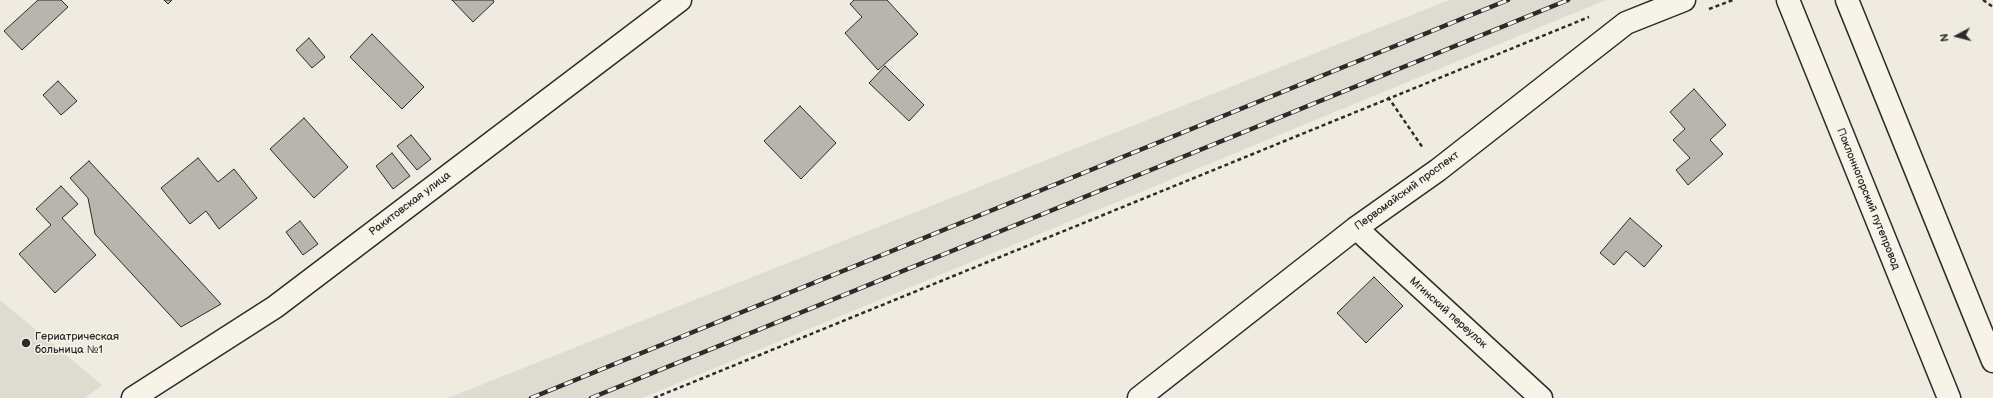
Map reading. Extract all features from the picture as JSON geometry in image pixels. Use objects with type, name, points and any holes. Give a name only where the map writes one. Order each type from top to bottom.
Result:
[{"type":"street","name":"Ракитовская улица","points":[[133,398],[275,307],[680,0]]},
{"type":"street","name":"Первомайский проспект","points":[[1139,398],[1356,228],[1438,170],[1626,23],[1684,0]]},
{"type":"street","name":"Поклонногорский путепровод","points":[[1788,0],[1949,398]]},
{"type":"street","points":[[1847,0],[1993,361]]},
{"type":"street","name":"Мгинский переулок","points":[[1356,228],[1541,398]]},
{"type":"path","points":[[1983,0],[1993,7]]},
{"type":"path","points":[[654,398],[1388,97],[1593,15]]},
{"type":"path","points":[[1388,97],[1438,170]]},
{"type":"shaded area","points":[[1449,0],[1606,0],[642,398],[448,398]]},
{"type":"shaded area","name":"Гериатрическая больница №1","points":[[0,300],[102,385],[85,398],[0,398]]},
{"type":"building","points":[[38,0],[61,0],[68,7],[22,50],[4,31]]},
{"type":"building","points":[[164,0],[172,0],[168,4]]},
{"type":"building","points":[[452,0],[493,0],[494,2],[473,22]]},
{"type":"building","points":[[854,0],[887,0],[918,34],[878,70],[845,33],[862,17],[850,4]]},
{"type":"building","points":[[372,34],[424,87],[402,109],[350,57]]},
{"type":"building","points":[[309,38],[325,57],[312,68],[296,50]]},
{"type":"building","points":[[885,66],[924,105],[909,121],[869,83]]},
{"type":"building","points":[[58,81],[77,101],[61,115],[43,95]]},
{"type":"building","points":[[1694,89],[1726,125],[1710,140],[1723,154],[1688,185],[1676,170],[1690,158],[1673,140],[1685,129],[1670,112]]},
{"type":"building","points":[[800,106],[836,143],[801,179],[764,141]]},
{"type":"building","points":[[304,118],[348,167],[314,198],[270,149]]},
{"type":"building","points":[[411,135],[431,159],[417,170],[397,146]]},
{"type":"building","points":[[392,153],[410,176],[393,189],[376,166]]},
{"type":"building","points":[[198,158],[218,182],[234,169],[257,198],[219,229],[206,211],[190,224],[161,188]]},
{"type":"building","points":[[89,161],[221,304],[181,327],[95,234],[88,198],[70,178]]},
{"type":"building","points":[[61,186],[78,204],[62,218],[96,255],[55,293],[19,254],[51,225],[36,209]]},
{"type":"building","points":[[1630,218],[1662,246],[1644,267],[1626,251],[1614,265],[1600,253]]},
{"type":"building","points":[[300,221],[318,244],[303,255],[286,232]]},
{"type":"building","points":[[1374,277],[1403,306],[1366,343],[1337,313]]},
{"type":"railway","points":[[531,398],[1508,0]]},
{"type":"railway","points":[[591,398],[1568,0]]},
{"type":"place","name":"Гериатрическая больница №1","points":[[26,343]]}]
